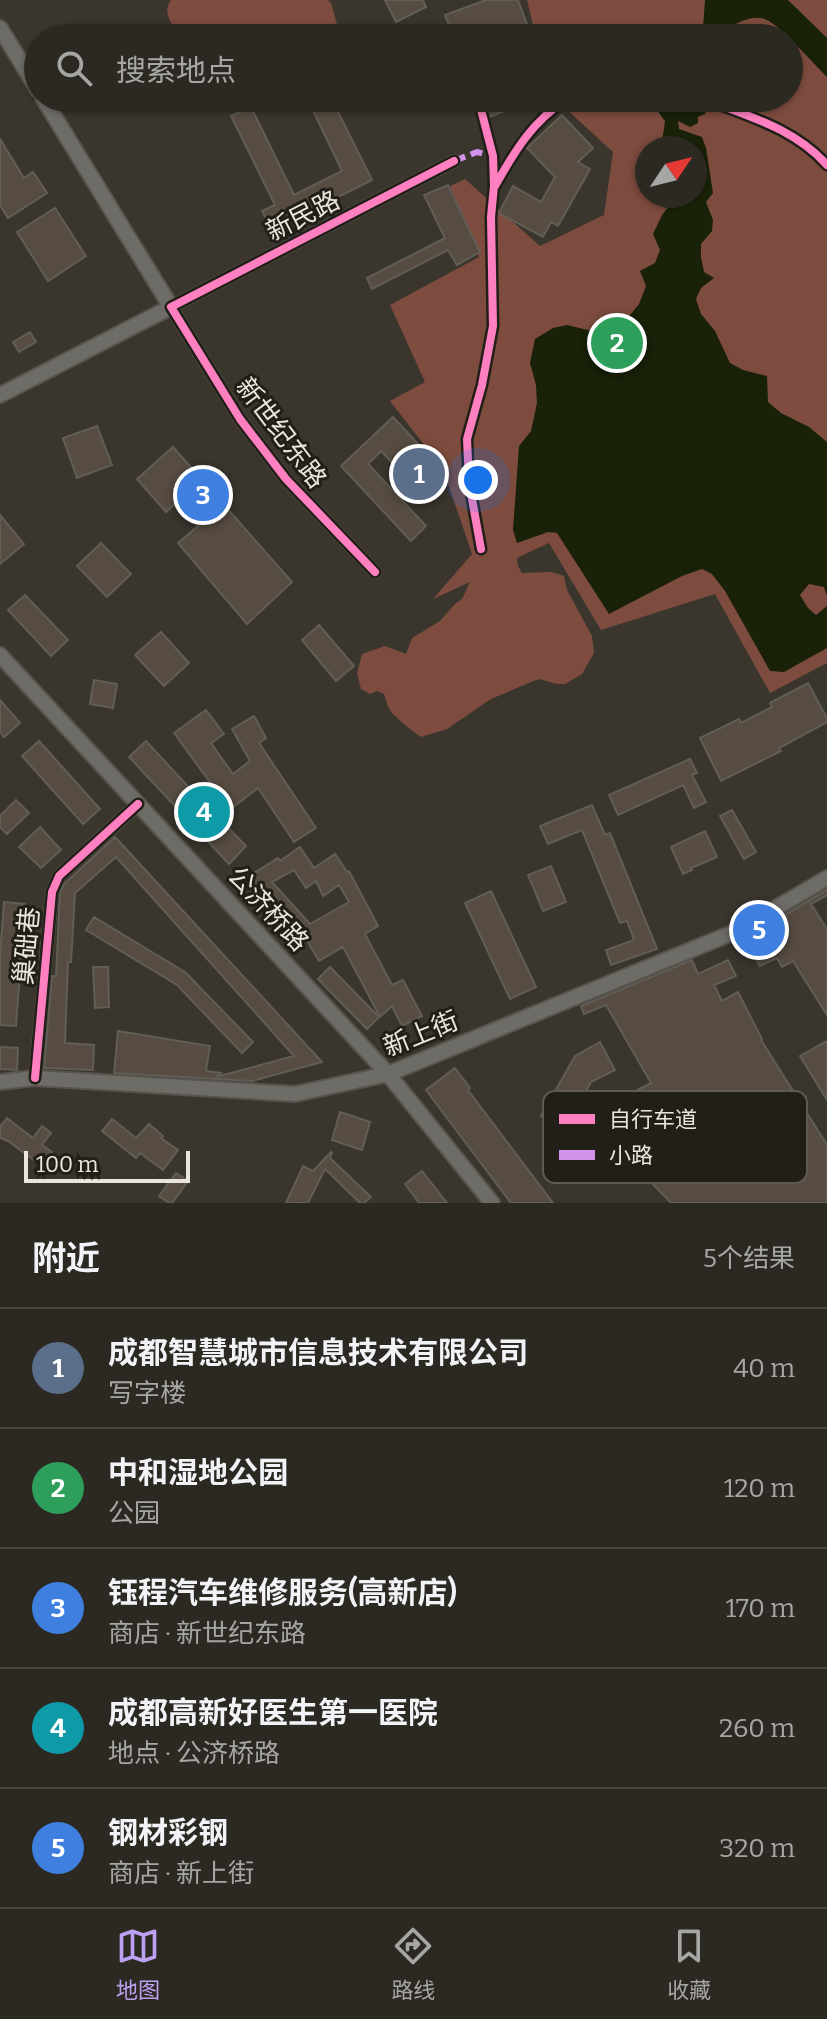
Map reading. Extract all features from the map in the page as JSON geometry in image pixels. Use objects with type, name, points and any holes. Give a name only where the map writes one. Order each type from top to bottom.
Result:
[{"type":"main road","points":[[0,28],[24,67]]},
{"type":"main road","name":"新世纪东路","points":[[52,112],[171,307]]},
{"type":"main road","name":"新民路","points":[[0,395],[171,307]]},
{"type":"main road","name":"公济桥路","points":[[0,655],[388,1074],[492,1203]]},
{"type":"main road","name":"新上街","points":[[0,1082],[35,1078],[295,1094],[388,1074],[737,931],[827,878]]},
{"type":"street","name":"新民路","points":[[171,307],[454,161]]},
{"type":"street","name":"新世纪东路","points":[[171,307],[240,419],[286,479],[375,572]]},
{"type":"street","name":"巢础巷","points":[[35,1078],[52,892],[59,876],[138,804]]},
{"type":"shaded area","points":[[171,0],[328,0],[337,24],[172,24],[168,5]]},
{"type":"shaded area","points":[[527,0],[827,0],[827,663],[770,693],[715,594],[601,630],[549,543],[517,558],[518,566],[522,573],[552,572],[564,576],[567,590],[592,636],[594,653],[582,674],[565,684],[539,679],[531,682],[491,699],[447,729],[421,737],[393,714],[384,694],[377,691],[370,694],[361,689],[357,673],[362,654],[385,646],[406,654],[412,638],[440,621],[462,599],[470,582],[433,599],[472,554],[443,469],[390,401],[425,382],[390,305],[479,257],[450,186],[465,179],[540,246],[604,215],[613,152],[569,112],[803,112],[803,24],[533,24]]},
{"type":"shaded area","points":[[705,0],[788,0],[827,38],[827,77],[803,52],[803,24],[773,24],[764,19],[751,18],[737,24],[703,24]]},
{"type":"shaded area","points":[[659,112],[706,112],[698,117],[698,123],[690,127],[678,121],[679,129],[699,136],[663,136],[665,121]]},
{"type":"shaded area","points":[[707,154],[713,193],[707,201]]},
{"type":"shaded area","points":[[707,205],[713,220],[712,231],[701,244],[701,257],[704,272],[714,278],[701,288],[696,299],[701,314],[715,331],[730,363],[767,376],[768,402],[827,442],[827,596],[824,587],[809,584],[800,595],[816,615],[827,606],[827,648],[784,672],[770,671],[725,591],[712,574],[702,569],[682,576],[609,614],[557,533],[548,532],[517,543],[513,530],[519,446],[531,431],[537,403],[530,363],[535,339],[553,328],[567,325],[596,332],[625,321],[639,304],[646,286],[640,271],[655,263],[660,250],[653,234],[668,208],[707,208]]},
{"type":"building","points":[[385,0],[423,0],[426,7],[396,22]]},
{"type":"building","points":[[486,0],[518,0],[527,24],[449,24],[445,15]]},
{"type":"building","points":[[253,112],[294,195],[342,171],[314,112],[338,112],[372,180],[272,230],[262,211],[275,205],[231,116]]},
{"type":"building","points":[[562,115],[593,148],[578,162],[590,169],[558,226],[551,222],[543,237],[499,213],[513,186],[541,202],[555,177],[527,148]]},
{"type":"building","points":[[0,139],[24,178],[33,172],[47,193],[8,218],[0,205]]},
{"type":"building","points":[[448,185],[480,252],[457,265],[448,250],[372,289],[367,278],[445,238],[424,195]]},
{"type":"building","points":[[55,208],[86,256],[48,281],[17,232]]},
{"type":"building","points":[[30,332],[36,342],[19,352],[13,342]]},
{"type":"building","points":[[393,417],[431,458],[439,482],[424,496],[381,451],[368,464],[426,526],[411,541],[341,466]]},
{"type":"building","points":[[97,426],[112,465],[77,478],[63,438]]},
{"type":"building","points":[[173,447],[292,582],[247,624],[178,543],[206,519],[185,495],[166,512],[137,479]]},
{"type":"building","points":[[0,515],[24,544],[0,564]]},
{"type":"building","points":[[101,543],[131,574],[107,597],[77,566]]},
{"type":"building","points":[[25,595],[68,640],[51,656],[8,610]]},
{"type":"building","points":[[319,625],[354,666],[336,681],[302,640]]},
{"type":"building","points":[[161,632],[189,663],[164,686],[135,655]]},
{"type":"building","points":[[94,680],[117,684],[113,708],[90,704]]},
{"type":"building","points":[[808,683],[827,722],[779,748],[781,751],[721,781],[700,738],[739,719],[741,723]]},
{"type":"building","points":[[0,700],[20,723],[4,737],[0,732]]},
{"type":"building","points":[[206,710],[224,734],[211,743],[233,774],[250,761],[232,729],[254,716],[266,738],[259,743],[316,828],[294,842],[258,788],[219,818],[246,846],[229,864],[129,757],[146,741],[200,798],[214,788],[174,733]]},
{"type":"building","points":[[39,741],[100,809],[83,824],[22,756]]},
{"type":"building","points":[[690,759],[697,773],[692,775],[706,802],[694,808],[683,785],[618,815],[609,795]]},
{"type":"building","points":[[16,800],[29,813],[7,834],[0,827],[0,816]]},
{"type":"building","points":[[592,805],[605,835],[610,833],[657,949],[611,965],[606,950],[634,940],[627,921],[620,923],[582,830],[548,844],[540,826]]},
{"type":"building","points":[[732,810],[756,852],[744,859],[720,816]]},
{"type":"building","points":[[40,827],[61,850],[41,868],[19,847]]},
{"type":"building","points":[[705,831],[717,857],[683,874],[671,847]]},
{"type":"building","points":[[115,837],[322,1062],[252,1081],[114,1073],[118,1031],[210,1046],[206,1071],[221,1073],[216,1077],[294,1056],[116,857],[75,893],[65,1043],[94,1045],[93,1070],[44,1068],[52,976],[56,976],[60,893],[64,884]]},
{"type":"building","points":[[300,847],[314,868],[335,854],[349,871],[378,926],[365,934],[392,985],[403,980],[422,1016],[402,1026],[392,1006],[380,1017],[343,947],[319,961],[306,939],[301,941],[246,878],[278,858],[280,861]],"holes":[[[294,870],[306,888],[316,881],[323,896],[339,885],[349,902],[310,924],[272,882]]]},
{"type":"building","points":[[551,866],[566,902],[543,911],[528,875]]},
{"type":"building","points":[[827,890],[827,895],[811,904],[827,929],[827,1015],[793,961],[782,967],[777,958],[760,966],[744,939]]},
{"type":"building","points":[[491,891],[536,987],[510,999],[465,903]]},
{"type":"building","points":[[4,902],[25,904],[16,1026],[0,1025]]},
{"type":"building","points":[[94,917],[185,972],[253,1042],[242,1053],[177,985],[86,930]]},
{"type":"building","points":[[692,960],[698,974],[728,960],[736,976],[714,985],[722,1001],[738,992],[761,1040],[793,1091],[636,1091],[651,1083],[606,1005],[584,1014],[581,1006]]},
{"type":"building","points":[[93,967],[108,967],[109,1007],[95,1008]]},
{"type":"building","points":[[330,967],[379,1017],[367,1029],[318,979]]},
{"type":"building","points":[[827,1041],[827,1100],[800,1056]]},
{"type":"building","points":[[600,1042],[615,1070],[591,1082],[586,1091],[555,1091],[575,1056]]},
{"type":"building","points":[[0,1047],[18,1048],[17,1070],[0,1069]]},
{"type":"building","points":[[455,1068],[470,1088],[468,1090],[553,1203],[511,1203],[426,1090]]},
{"type":"building","points":[[340,1112],[370,1122],[362,1150],[332,1140]]},
{"type":"building","points":[[807,1113],[827,1145],[827,1203],[671,1203],[652,1183],[807,1183]]},
{"type":"building","points":[[7,1118],[33,1138],[42,1126],[51,1133],[42,1145],[52,1152],[42,1166],[0,1138],[0,1127]]},
{"type":"building","points":[[112,1119],[136,1138],[149,1124],[163,1136],[161,1138],[178,1150],[163,1170],[140,1153],[136,1158],[102,1131]]},
{"type":"building","points":[[331,1152],[330,1158],[371,1197],[360,1203],[325,1169],[308,1203],[286,1203],[303,1166],[313,1171]]},
{"type":"building","points":[[422,1171],[447,1203],[419,1203],[405,1184]]},
{"type":"building","points":[[176,1173],[188,1181],[169,1203],[159,1196]]},
{"type":"marked path","points":[[454,161],[477,152],[496,157]]},
{"type":"cycle path","points":[[481,549],[469,482],[467,439],[482,385],[493,326],[493,156],[482,112]]},
{"type":"cycle path","points":[[495,186],[526,137],[550,112]]},
{"type":"cycle path","points":[[740,112],[800,141],[827,165]]},
{"type":"cycle path","points":[[375,572],[286,479],[240,419],[171,307],[454,161]]},
{"type":"cycle path","points":[[35,1078],[52,892],[59,876],[138,804]]},
{"type":"place","name":"中和湿地公园","points":[[617,343]]},
{"type":"place","name":"成都智慧城市信息技术有限公司","points":[[419,474]]},
{"type":"place","name":"钰程汽车维修服务(高新店)","points":[[203,495]]},
{"type":"place","name":"成都高新好医生第一医院","points":[[204,812]]},
{"type":"place","name":"钢材彩钢","points":[[759,930]]}]
